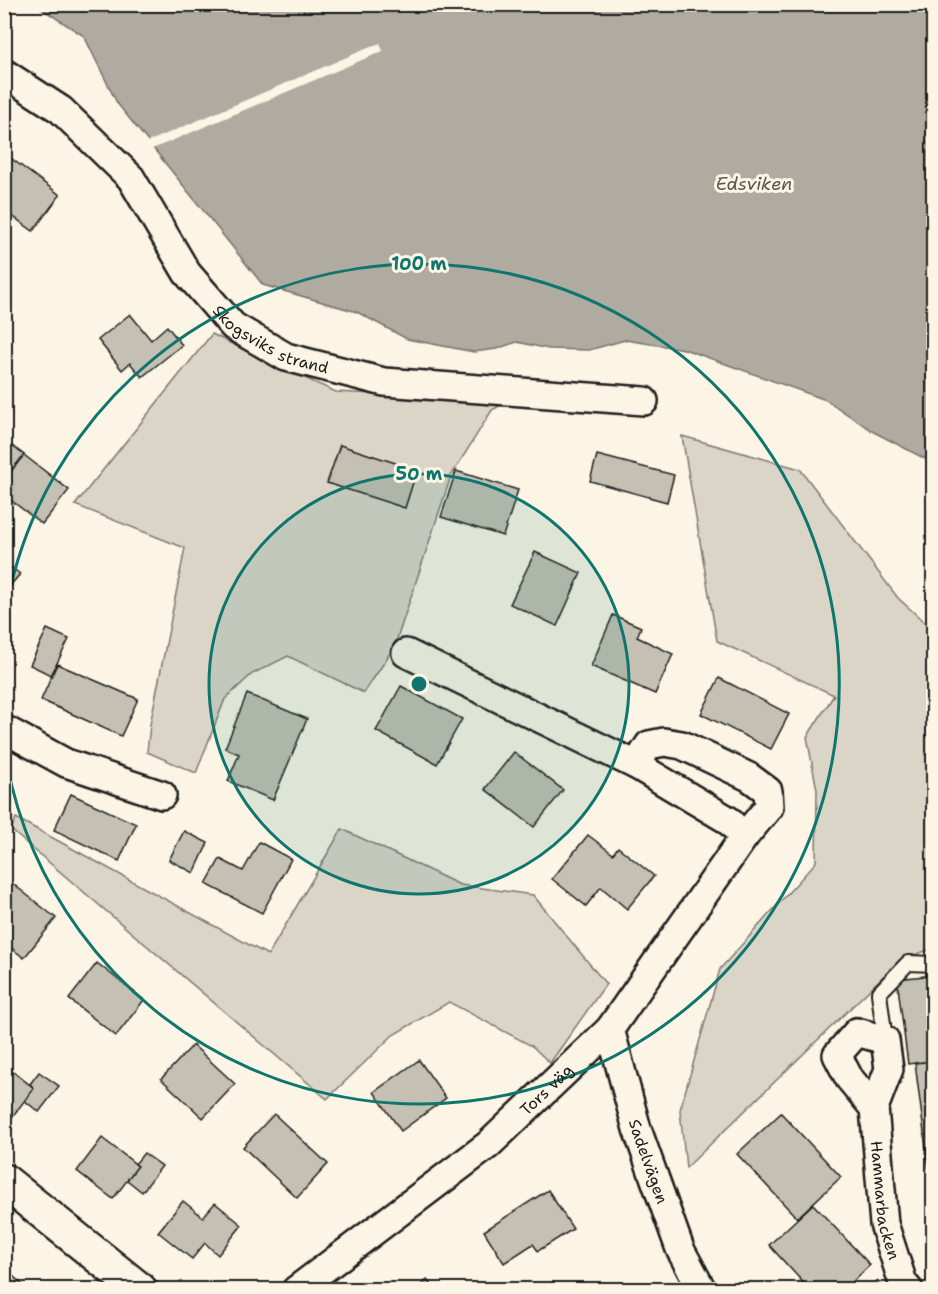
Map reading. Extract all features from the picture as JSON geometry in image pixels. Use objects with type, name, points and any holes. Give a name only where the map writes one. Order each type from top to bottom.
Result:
[{"type":"street","name":"Skogsviks strand","points":[[4,74],[61,110],[131,178],[187,273],[233,327],[286,357],[384,382],[644,401]]},
{"type":"street","points":[[406,653],[636,765],[728,820],[744,837]]},
{"type":"street","points":[[4,729],[66,764],[162,795]]},
{"type":"street","name":"Tors väg","points":[[296,1290],[488,1145],[610,1029],[744,837],[769,807],[768,791],[749,777],[682,745],[664,742],[649,745],[636,765]]},
{"type":"street","name":"Sadelvägen","points":[[610,1029],[637,1129],[680,1250],[702,1290]]},
{"type":"street","points":[[874,1108],[849,1078],[837,1055],[857,1032],[885,1040]]},
{"type":"street","name":"Hammarbacken","points":[[885,1040],[889,1069],[874,1108],[884,1224],[903,1283],[909,1290]]},
{"type":"street","points":[[4,1181],[140,1290]]},
{"type":"lane","points":[[885,1040],[879,993],[908,963],[933,964]]},
{"type":"shaded area","points":[[212,334],[336,392],[509,401],[492,410],[451,476],[397,639],[364,693],[288,656],[252,674],[225,699],[196,773],[147,752],[150,725],[185,548],[75,505]]},
{"type":"shaded area","points":[[682,436],[800,469],[898,598],[933,630],[934,688],[927,736],[934,741],[934,948],[900,960],[686,1168],[680,1110],[720,969],[816,862],[817,790],[807,737],[834,695],[717,641]]},
{"type":"shaded area","points":[[16,818],[268,955],[342,829],[460,885],[533,895],[606,984],[550,1063],[532,1046],[449,1002],[393,1035],[327,1099],[11,830]]},
{"type":"water","name":"Edsviken","points":[[36,5],[933,5],[933,463],[874,432],[826,400],[684,349],[625,340],[589,350],[549,349],[517,342],[496,349],[474,352],[407,339],[357,312],[263,285],[117,103],[84,36]]},
{"type":"pier","points":[[380,43],[383,51],[150,150],[145,143]]},
{"type":"building","points":[[4,153],[60,195],[33,231],[4,210]]},
{"type":"building","points":[[130,314],[151,340],[167,326],[182,345],[142,377],[130,363],[122,370],[98,340]]},
{"type":"building","points":[[4,440],[24,455],[4,480]]},
{"type":"building","points":[[340,445],[417,470],[405,508],[327,483]]},
{"type":"building","points":[[24,455],[69,490],[42,524],[4,495],[4,480]]},
{"type":"building","points":[[597,455],[674,475],[667,502],[590,481]]},
{"type":"building","points":[[456,471],[518,490],[503,536],[441,517]]},
{"type":"building","points":[[535,552],[581,573],[557,626],[510,604]]},
{"type":"building","points":[[4,562],[20,574],[4,593]]},
{"type":"building","points":[[613,615],[641,627],[637,637],[673,654],[655,694],[591,666]]},
{"type":"building","points":[[47,629],[69,639],[51,675],[30,665]]},
{"type":"building","points":[[57,664],[138,699],[121,736],[41,700]]},
{"type":"building","points":[[719,678],[789,714],[771,749],[701,714]]},
{"type":"building","points":[[401,686],[462,719],[437,764],[376,731]]},
{"type":"building","points":[[247,694],[307,719],[273,800],[228,781],[239,754],[225,748]]},
{"type":"building","points":[[514,752],[563,790],[534,827],[485,789]]},
{"type":"building","points":[[71,794],[136,824],[119,861],[54,830]]},
{"type":"building","points":[[184,831],[208,843],[194,873],[169,860]]},
{"type":"building","points":[[588,835],[613,854],[618,847],[654,876],[627,909],[601,887],[586,906],[552,879]]},
{"type":"building","points":[[259,842],[291,859],[262,913],[206,884],[220,859],[243,871]]},
{"type":"building","points":[[8,880],[56,918],[24,958],[4,942],[4,884]]},
{"type":"building","points":[[97,963],[144,1000],[116,1036],[69,999]]},
{"type":"building","points":[[934,975],[934,1061],[908,1064],[897,979]]},
{"type":"building","points":[[193,1045],[235,1084],[203,1118],[161,1079]]},
{"type":"building","points":[[419,1060],[446,1098],[401,1131],[374,1092]]},
{"type":"building","points":[[934,1061],[934,1211],[915,1063]]},
{"type":"building","points":[[4,1065],[34,1088],[10,1120],[4,1115]]},
{"type":"building","points":[[39,1072],[59,1086],[39,1112],[25,1101],[34,1088],[30,1084]]},
{"type":"building","points":[[781,1113],[841,1177],[797,1218],[737,1154]]},
{"type":"building","points":[[274,1114],[328,1164],[297,1198],[243,1147]]},
{"type":"building","points":[[102,1138],[138,1166],[113,1199],[77,1171]]},
{"type":"building","points":[[144,1153],[162,1166],[142,1192],[127,1180],[138,1166],[135,1164]]},
{"type":"building","points":[[548,1190],[573,1229],[538,1251],[533,1244],[504,1263],[484,1231]]},
{"type":"building","points":[[183,1201],[203,1217],[215,1203],[242,1225],[218,1255],[205,1243],[192,1259],[158,1232]]},
{"type":"building","points":[[813,1204],[870,1265],[844,1290],[810,1290],[769,1245]]},
{"type":"building","points":[[13,1276],[28,1290],[4,1290],[4,1286]]},
{"type":"building","points":[[427,1280],[435,1290],[415,1290]]}]
